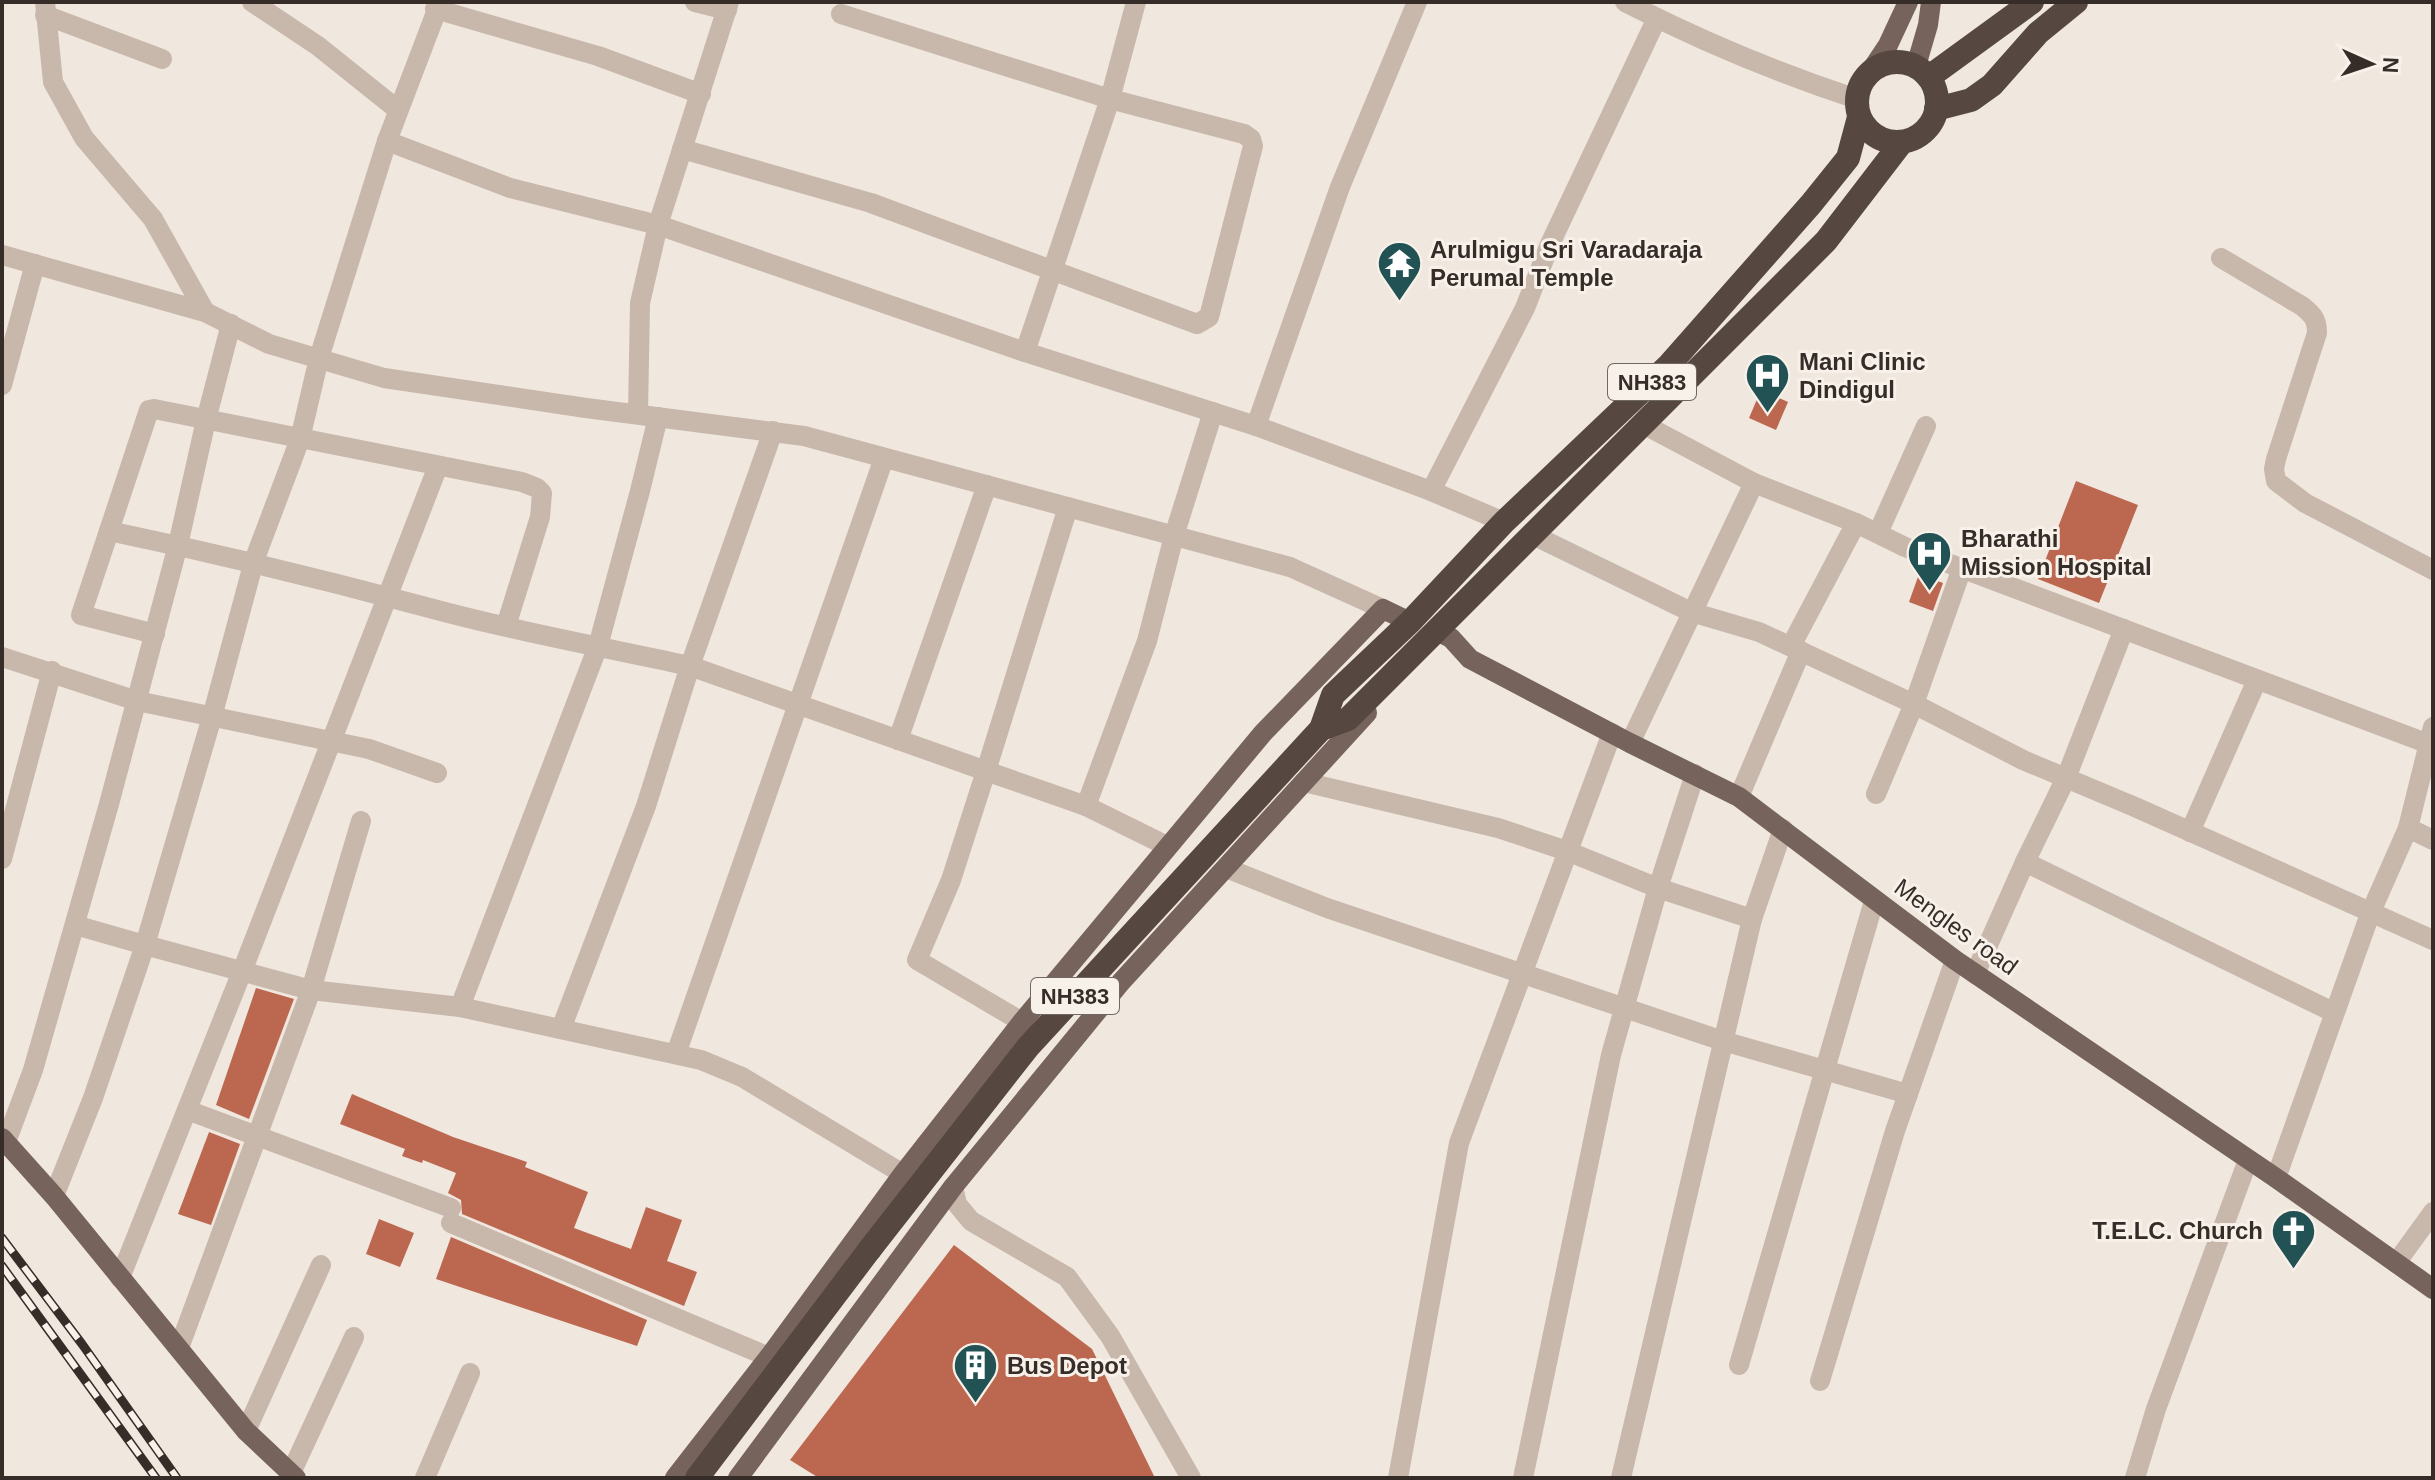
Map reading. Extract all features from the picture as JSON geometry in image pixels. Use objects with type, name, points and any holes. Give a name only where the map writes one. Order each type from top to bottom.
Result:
[{"type":"highway","points":[[1922,72],[2032,2]]},
{"type":"highway","points":[[1868,75],[1880,65],[1900,61],[1922,72],[1936,92],[1936,109],[1971,100],[2038,33],[2076,2]]},
{"type":"highway","name":"NH383","points":[[1410,622],[1504,522],[1669,365],[1811,204],[1848,158],[1861,84],[1868,75]]},
{"type":"highway","points":[[1858,108],[1870,132],[1886,141],[1902,142]]},
{"type":"highway","name":"NH383","points":[[1444,635],[1531,534],[1826,241],[1902,142],[1918,136],[1930,124],[1936,109]]},
{"type":"highway","points":[[1321,729],[1333,695],[1410,622]]},
{"type":"highway","points":[[1321,729],[1348,719],[1444,635]]},
{"type":"highway","name":"NH383","points":[[697,1478],[1028,1047],[1321,729]]},
{"type":"main road","points":[[1868,75],[1888,45],[1908,2]]},
{"type":"main road","points":[[1922,72],[1931,2]]},
{"type":"main road","points":[[675,1478],[769,1357],[903,1174],[1022,1022],[1263,733],[1383,609],[1410,622]]},
{"type":"main road","points":[[738,1478],[953,1187],[1121,982],[1407,670],[1444,635]]},
{"type":"main road","name":"Mengles road","points":[[1444,635],[1470,659],[1739,797],[1955,960],[2276,1178],[2433,1289]]},
{"type":"main road","points":[[4,1140],[54,1196],[246,1431],[293,1476]]},
{"type":"main road","points":[[829,1274],[867,1303]]},
{"type":"street","points":[[252,2],[318,46],[398,110]]},
{"type":"street","points":[[460,1007],[598,646],[640,491],[648,415],[640,303],[658,225],[728,6],[695,2]]},
{"type":"street","points":[[1025,352],[1110,99],[1136,2]]},
{"type":"street","points":[[1256,426],[1340,187],[1417,2]]},
{"type":"street","points":[[1625,2],[1818,86],[1858,108]]},
{"type":"street","points":[[54,1196],[93,1098],[145,945],[254,561],[300,439],[319,358],[387,141],[438,6],[598,56],[701,94]]},
{"type":"street","points":[[162,59],[45,9],[53,82],[84,138],[153,219],[205,312]]},
{"type":"street","points":[[682,149],[871,203],[1197,324],[1209,317],[1253,146],[1251,139],[1244,134],[1110,99],[841,14]]},
{"type":"street","points":[[1431,491],[1525,308],[1550,244],[1657,18]]},
{"type":"street","points":[[387,141],[510,188],[658,225],[1025,352],[1256,426],[1431,491],[1504,522]]},
{"type":"street","points":[[2,255],[205,312],[269,344],[384,378],[804,436],[1290,567],[1383,609]]},
{"type":"street","points":[[2221,258],[2302,306],[2313,314],[2317,322],[2317,333],[2276,459],[2276,481],[2305,503],[2433,570]]},
{"type":"street","points":[[2,385],[35,264]]},
{"type":"street","points":[[4,1140],[33,1070],[75,925],[155,634],[231,324]]},
{"type":"street","points":[[155,634],[81,615],[149,410],[154,409],[522,482],[537,488],[542,493],[540,517],[506,626]]},
{"type":"street","points":[[1086,806],[1147,641],[1174,536],[1213,412]]},
{"type":"street","points":[[1643,424],[1754,483],[1962,568],[2257,680],[2431,736],[2408,828],[2370,914],[2333,1012],[2276,1178]]},
{"type":"street","points":[[1878,533],[1926,426]]},
{"type":"street","points":[[561,1029],[646,806],[690,666],[773,431]]},
{"type":"street","points":[[676,1054],[884,458]]},
{"type":"street","points":[[120,1278],[438,466]]},
{"type":"street","points":[[1398,1478],[1459,1143],[1567,851],[1621,738],[1691,612],[1754,483]]},
{"type":"street","points":[[898,740],[987,485]]},
{"type":"street","points":[[1022,1022],[917,960],[951,880],[1068,507]]},
{"type":"street","points":[[1739,797],[1796,649],[1856,523]]},
{"type":"street","points":[[109,531],[254,561],[506,626],[690,666],[1086,806],[1167,846]]},
{"type":"street","points":[[1531,534],[1691,612],[1759,632],[1914,704],[2023,760],[2433,940]]},
{"type":"street","points":[[1876,794],[1914,704],[1962,568]]},
{"type":"street","points":[[1975,974],[2066,778],[2124,629]]},
{"type":"street","points":[[2,657],[137,701],[332,740],[369,749],[437,773]]},
{"type":"street","points":[[2,859],[52,671]]},
{"type":"street","points":[[2190,832],[2257,680]]},
{"type":"street","points":[[1523,1478],[1611,1055],[1658,888],[1695,774]]},
{"type":"street","points":[[1304,782],[1498,828],[1567,851],[1658,888],[1752,919]]},
{"type":"street","points":[[179,1348],[311,990],[361,821]]},
{"type":"street","points":[[2408,828],[2433,840]]},
{"type":"street","points":[[1621,1478],[1752,919],[1783,829]]},
{"type":"street","points":[[2025,862],[2333,1012]]},
{"type":"street","points":[[1226,868],[1327,908],[1723,1041],[1908,1094]]},
{"type":"street","points":[[1739,1365],[1874,901]]},
{"type":"street","points":[[75,925],[311,990],[460,1007],[701,1060],[742,1077],[903,1174]]},
{"type":"street","points":[[1820,1381],[1908,1094],[1955,960]]},
{"type":"street","points":[[187,1110],[257,1135],[451,1215],[769,1357]]},
{"type":"street","points":[[2135,1478],[2156,1409],[2248,1160]]},
{"type":"street","points":[[953,1187],[957,1204],[971,1221],[1067,1277],[1110,1336],[1191,1478]]},
{"type":"street","points":[[2396,1263],[2433,1212]]},
{"type":"street","points":[[246,1431],[321,1265]]},
{"type":"street","points":[[293,1476],[354,1337]]},
{"type":"street","points":[[425,1478],[470,1373]]},
{"type":"building","points":[[1761,390],[1788,402],[1776,430],[1749,418]]},
{"type":"building","points":[[2076,481],[2138,505],[2099,603],[2038,579]]},
{"type":"building","points":[[1919,574],[1943,583],[1933,611],[1909,602]]},
{"type":"building","points":[[256,988],[294,999],[249,1119],[216,1105]]},
{"type":"building","points":[[352,1094],[453,1137],[527,1162],[525,1167],[588,1192],[574,1228],[631,1249],[646,1207],[682,1220],[667,1261],[697,1272],[684,1306],[462,1214],[461,1200],[448,1193],[456,1173],[423,1160],[422,1163],[402,1156],[405,1149],[340,1124]]},
{"type":"building","points":[[209,1132],[240,1144],[211,1225],[178,1214]]},
{"type":"building","points":[[379,1219],[414,1233],[400,1267],[366,1254]]},
{"type":"building","points":[[451,1237],[647,1320],[637,1346],[436,1279]]},
{"type":"building","name":"Bus Depot","points":[[954,1245],[1092,1349],[1155,1478],[819,1478],[790,1460]]},
{"type":"railway","points":[[2,1238],[177,1478]]},
{"type":"railway","points":[[2,1266],[156,1478]]},
{"type":"place","name":"Arulmigu Sri Varadaraja Perumal Temple","points":[[1399,303]]},
{"type":"place","name":"Mani Clinic Dindigul","points":[[1768,415]]},
{"type":"place","name":"Bharathi Mission Hospital","points":[[1930,592]]},
{"type":"place","name":"T.E.LC. Church","points":[[2294,1270]]},
{"type":"place","name":"Bus Depot","points":[[976,1405]]}]
